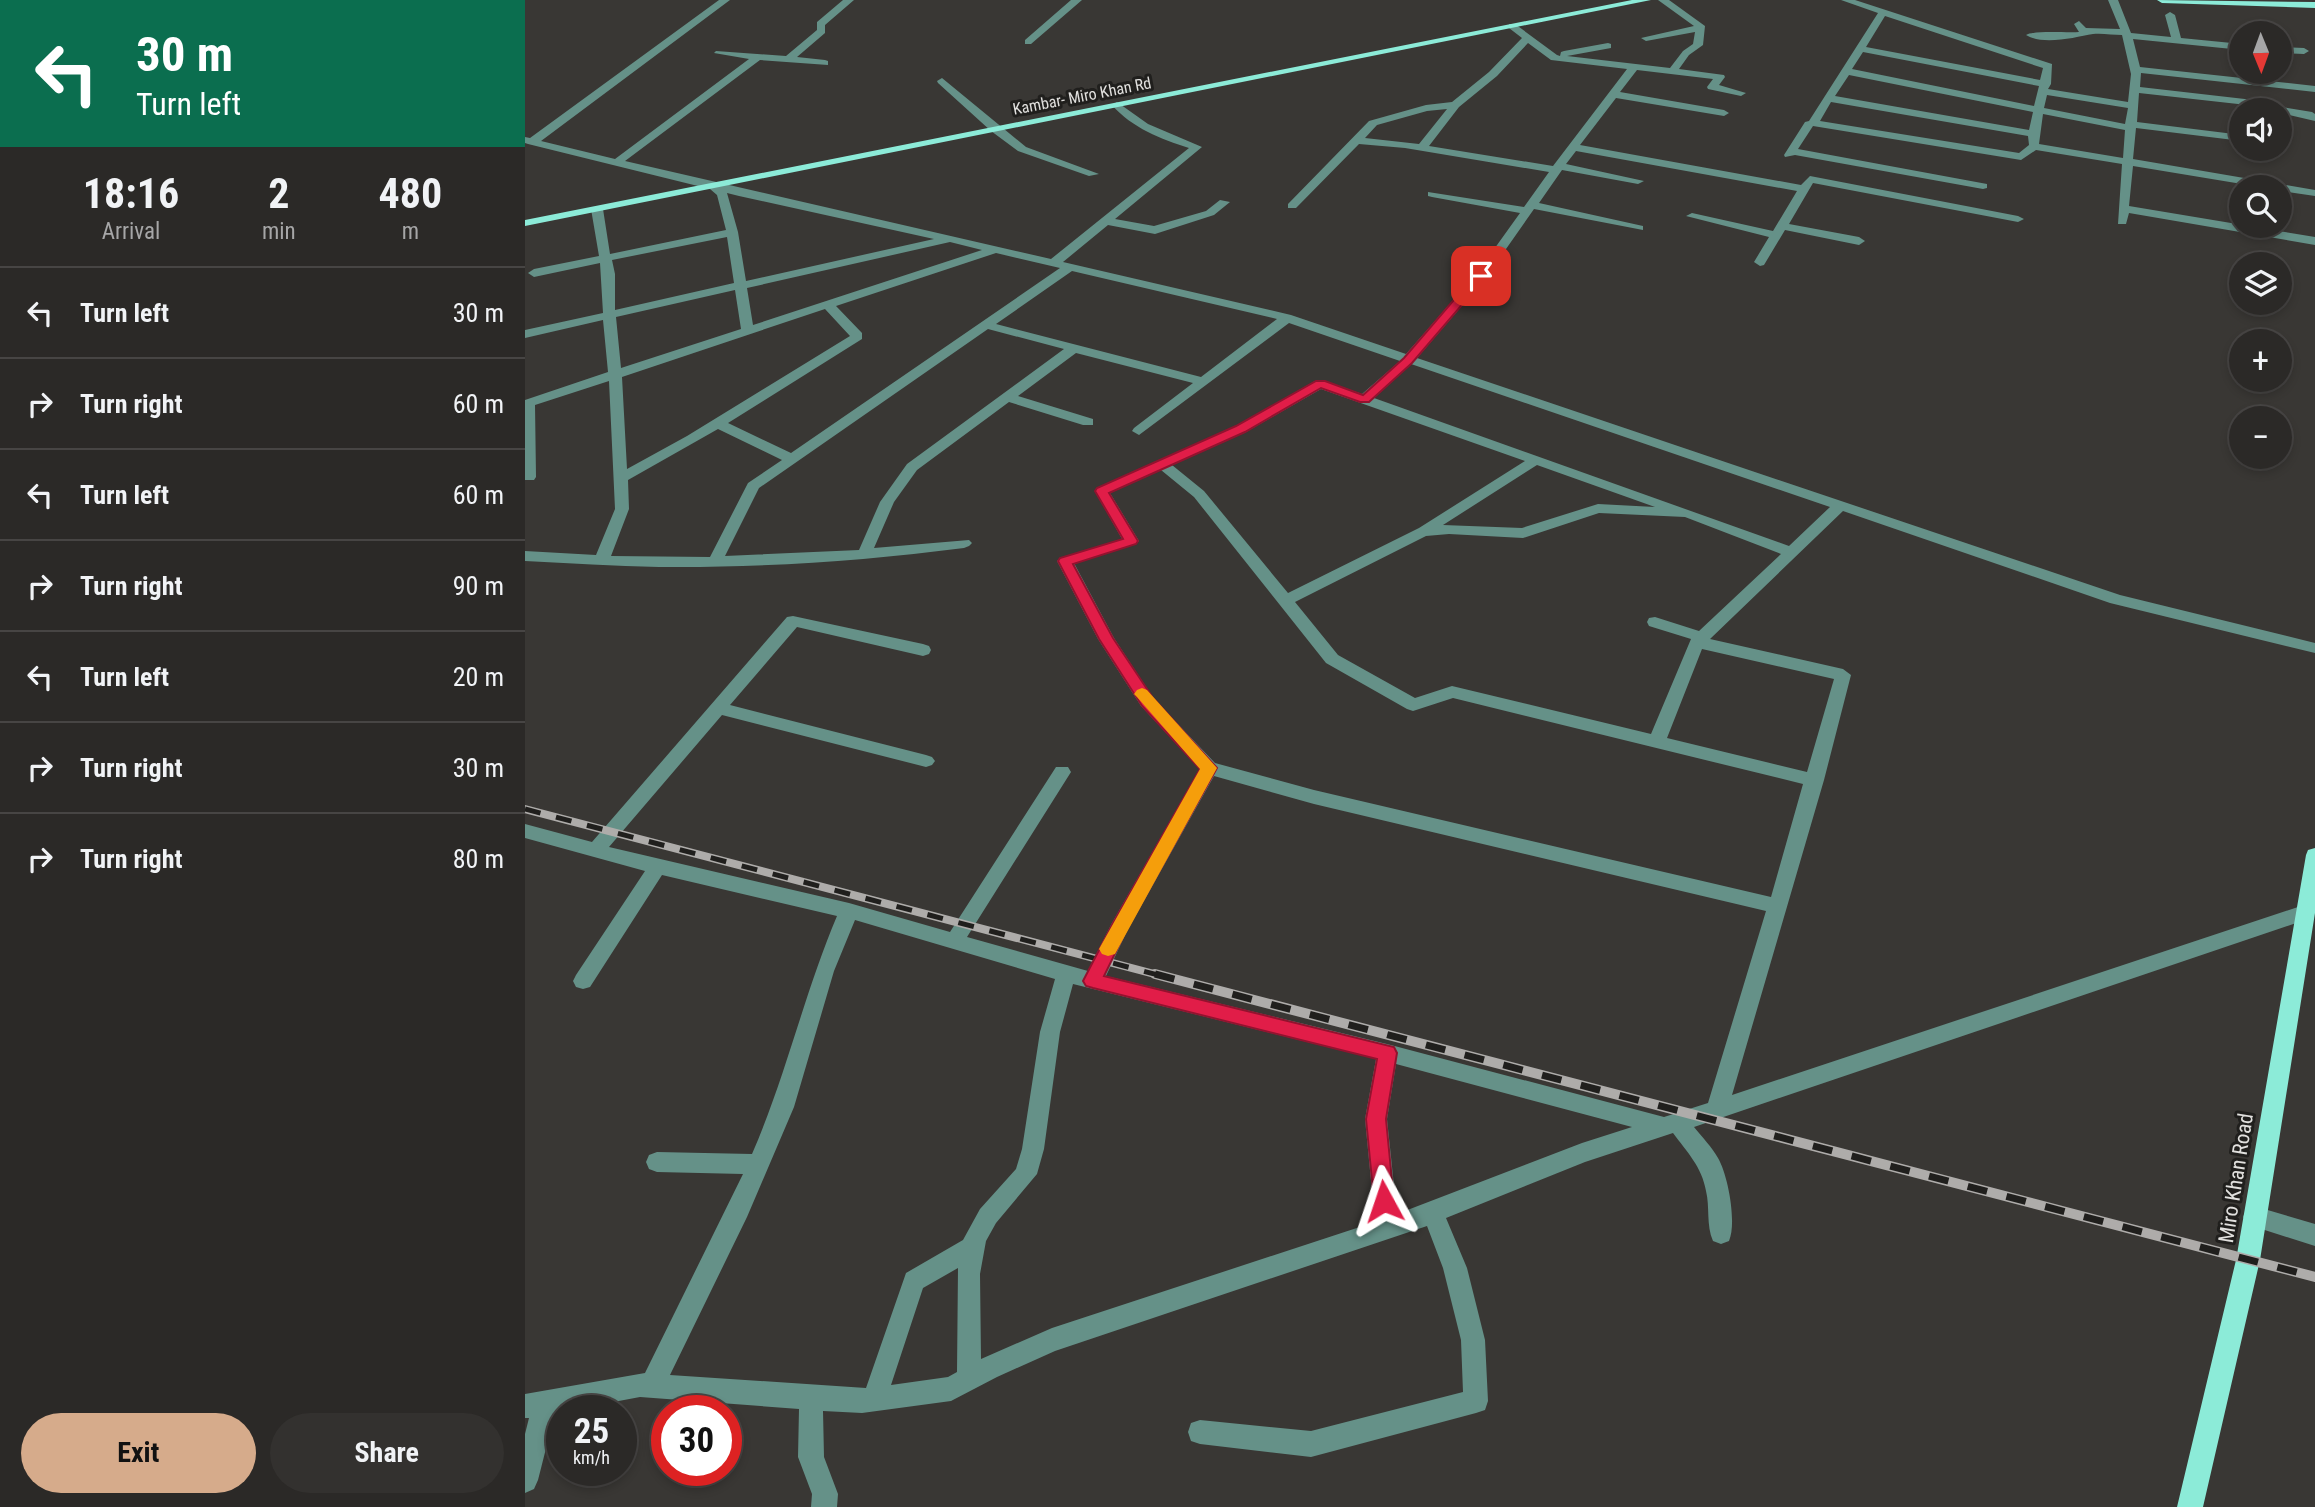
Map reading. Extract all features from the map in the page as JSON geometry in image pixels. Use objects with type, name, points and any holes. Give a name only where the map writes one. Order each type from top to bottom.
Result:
[{"type":"main road","name":"Kambar- Miro Khan Rd","points":[[525,223],[1646,0]]},
{"type":"main road","points":[[2162,0],[2315,3]]},
{"type":"main road","points":[[2301,0],[2315,3]]},
{"type":"main road","name":"Miro Khan Road","points":[[2190,1507],[2248,1260],[2315,855]]},
{"type":"street","points":[[529,141],[725,0]]},
{"type":"street","points":[[788,60],[822,31],[820,24],[849,0]]},
{"type":"street","points":[[1028,42],[1077,0]]},
{"type":"street","points":[[1663,0],[1700,27]]},
{"type":"street","points":[[1813,123],[2021,157],[2033,140],[2048,66],[1846,0]]},
{"type":"street","points":[[2113,0],[2127,34],[2135,69],[2125,162],[2123,215],[2315,241]]},
{"type":"street","points":[[1883,12],[1813,123],[1809,124],[1790,153],[1983,186]]},
{"type":"street","points":[[2170,15],[2177,40]]},
{"type":"street","points":[[1512,26],[1551,56],[1720,77],[1712,87],[1741,93]]},
{"type":"street","points":[[1646,38],[1700,27]]},
{"type":"street","points":[[1674,70],[1686,53],[1697,44],[1700,27]]},
{"type":"street","points":[[2031,35],[2058,37],[2085,34],[2081,27],[2229,46]]},
{"type":"street","points":[[1422,148],[1455,105],[1493,74],[1528,38]]},
{"type":"street","points":[[1551,56],[1608,46]]},
{"type":"street","points":[[1861,49],[2133,106]]},
{"type":"street","points":[[2293,51],[2304,51]]},
{"type":"street","points":[[719,53],[825,63]]},
{"type":"street","points":[[616,163],[758,57]]},
{"type":"street","points":[[1364,400],[1408,360],[1481,276],[1557,168],[1634,66]]},
{"type":"street","points":[[2135,69],[2315,89]]},
{"type":"street","points":[[1846,71],[2039,111],[2130,126],[2229,137]]},
{"type":"street","points":[[942,80],[995,130],[1022,149],[1093,174]]},
{"type":"street","points":[[2134,89],[2271,105],[2270,108],[2308,114],[2315,118]]},
{"type":"street","points":[[1612,94],[1724,113]]},
{"type":"street","points":[[1828,97],[2125,162],[2315,193]]},
{"type":"street","points":[[1055,262],[1197,146],[1153,133],[1128,117],[1117,105]]},
{"type":"street","points":[[1292,206],[1373,123],[1426,108],[1455,105]]},
{"type":"street","points":[[1355,140],[1638,181]]},
{"type":"street","points":[[529,141],[714,187],[1055,262],[1287,318],[2116,599],[2315,648]]},
{"type":"street","points":[[1573,147],[1810,179],[2018,219]]},
{"type":"street","points":[[1760,262],[1810,179]]},
{"type":"street","points":[[714,187],[722,194],[732,232],[748,331]]},
{"type":"street","points":[[1432,194],[1531,208],[1639,228]]},
{"type":"street","points":[[1104,221],[1155,230],[1210,213],[1224,202]]},
{"type":"street","points":[[597,209],[609,274],[609,315],[622,509],[602,560]]},
{"type":"street","points":[[1692,216],[1859,242]]},
{"type":"street","points":[[534,273],[732,232]]},
{"type":"street","points":[[525,334],[952,239]]},
{"type":"street","points":[[529,477],[526,403],[996,249]]},
{"type":"street","points":[[716,559],[753,486],[1071,266]]},
{"type":"street","points":[[619,479],[718,422],[857,336],[827,304]]},
{"type":"street","points":[[1139,431],[1287,318]]},
{"type":"street","points":[[986,326],[1204,382]]},
{"type":"street","points":[[863,555],[887,502],[912,467],[1073,349]]},
{"type":"street","points":[[1777,906],[1314,797],[1209,768],[1147,702],[1106,639],[1065,561],[1131,541],[1102,491],[1241,429],[1320,384],[1790,552]]},
{"type":"street","points":[[1007,397],[1088,422]]},
{"type":"street","points":[[718,422],[794,460]]},
{"type":"street","points":[[1285,601],[1423,532],[1536,460]]},
{"type":"street","points":[[1161,463],[1199,494],[1332,659],[1413,705],[1452,692],[1815,780]]},
{"type":"street","points":[[1657,742],[1699,640],[1841,505]]},
{"type":"street","points":[[1423,532],[1449,529],[1523,533],[1598,508],[1687,513]]},
{"type":"street","points":[[525,556],[602,560],[863,555],[964,543]]},
{"type":"street","points":[[596,850],[793,621],[923,650]]},
{"type":"street","points":[[1655,622],[1699,640],[1843,675],[1739,1042],[1717,1108]]},
{"type":"street","points":[[718,708],[926,761]]},
{"type":"street","points":[[1093,981],[1119,928],[1209,768]]},
{"type":"street","points":[[954,942],[1062,772]]},
{"type":"street","points":[[525,831],[657,867],[849,911],[1093,981],[1670,1124],[1710,1164],[1718,1192],[1721,1233]]},
{"type":"street","points":[[583,981],[657,867]]},
{"type":"street","points":[[652,1386],[759,1164],[783,1107],[824,971],[849,911]]},
{"type":"street","points":[[525,1480],[535,1404],[640,1385],[874,1400],[951,1390],[1052,1340],[1433,1213],[1582,1153],[1809,1080],[2305,913]]},
{"type":"street","points":[[969,1379],[968,1274],[973,1247],[988,1216],[1026,1174],[1034,1149],[1050,1032],[1066,974]]},
{"type":"street","points":[[1387,1053],[1376,1119],[1387,1228]]},
{"type":"street","points":[[657,1162],[759,1164]]},
{"type":"street","points":[[1200,1432],[1311,1444],[1476,1401],[1473,1340],[1455,1268],[1433,1213]]},
{"type":"street","points":[[2254,1217],[2315,1235]]},
{"type":"street","points":[[874,1400],[913,1281],[973,1247]]},
{"type":"street","points":[[811,1396],[811,1457],[825,1494],[824,1507]]},
{"type":"railway","points":[[525,809],[1162,976]]},
{"type":"railway","points":[[1155,974],[2315,1277]]},
{"type":"slow traffic","points":[[1108,949],[1209,768],[1142,694]]},
{"type":"route","points":[[1384,1201],[1376,1119],[1387,1053],[1093,981],[1119,928],[1209,768],[1147,702],[1106,639],[1065,561],[1131,541],[1102,491],[1241,429],[1320,384],[1364,400],[1408,360],[1481,276]]}]
